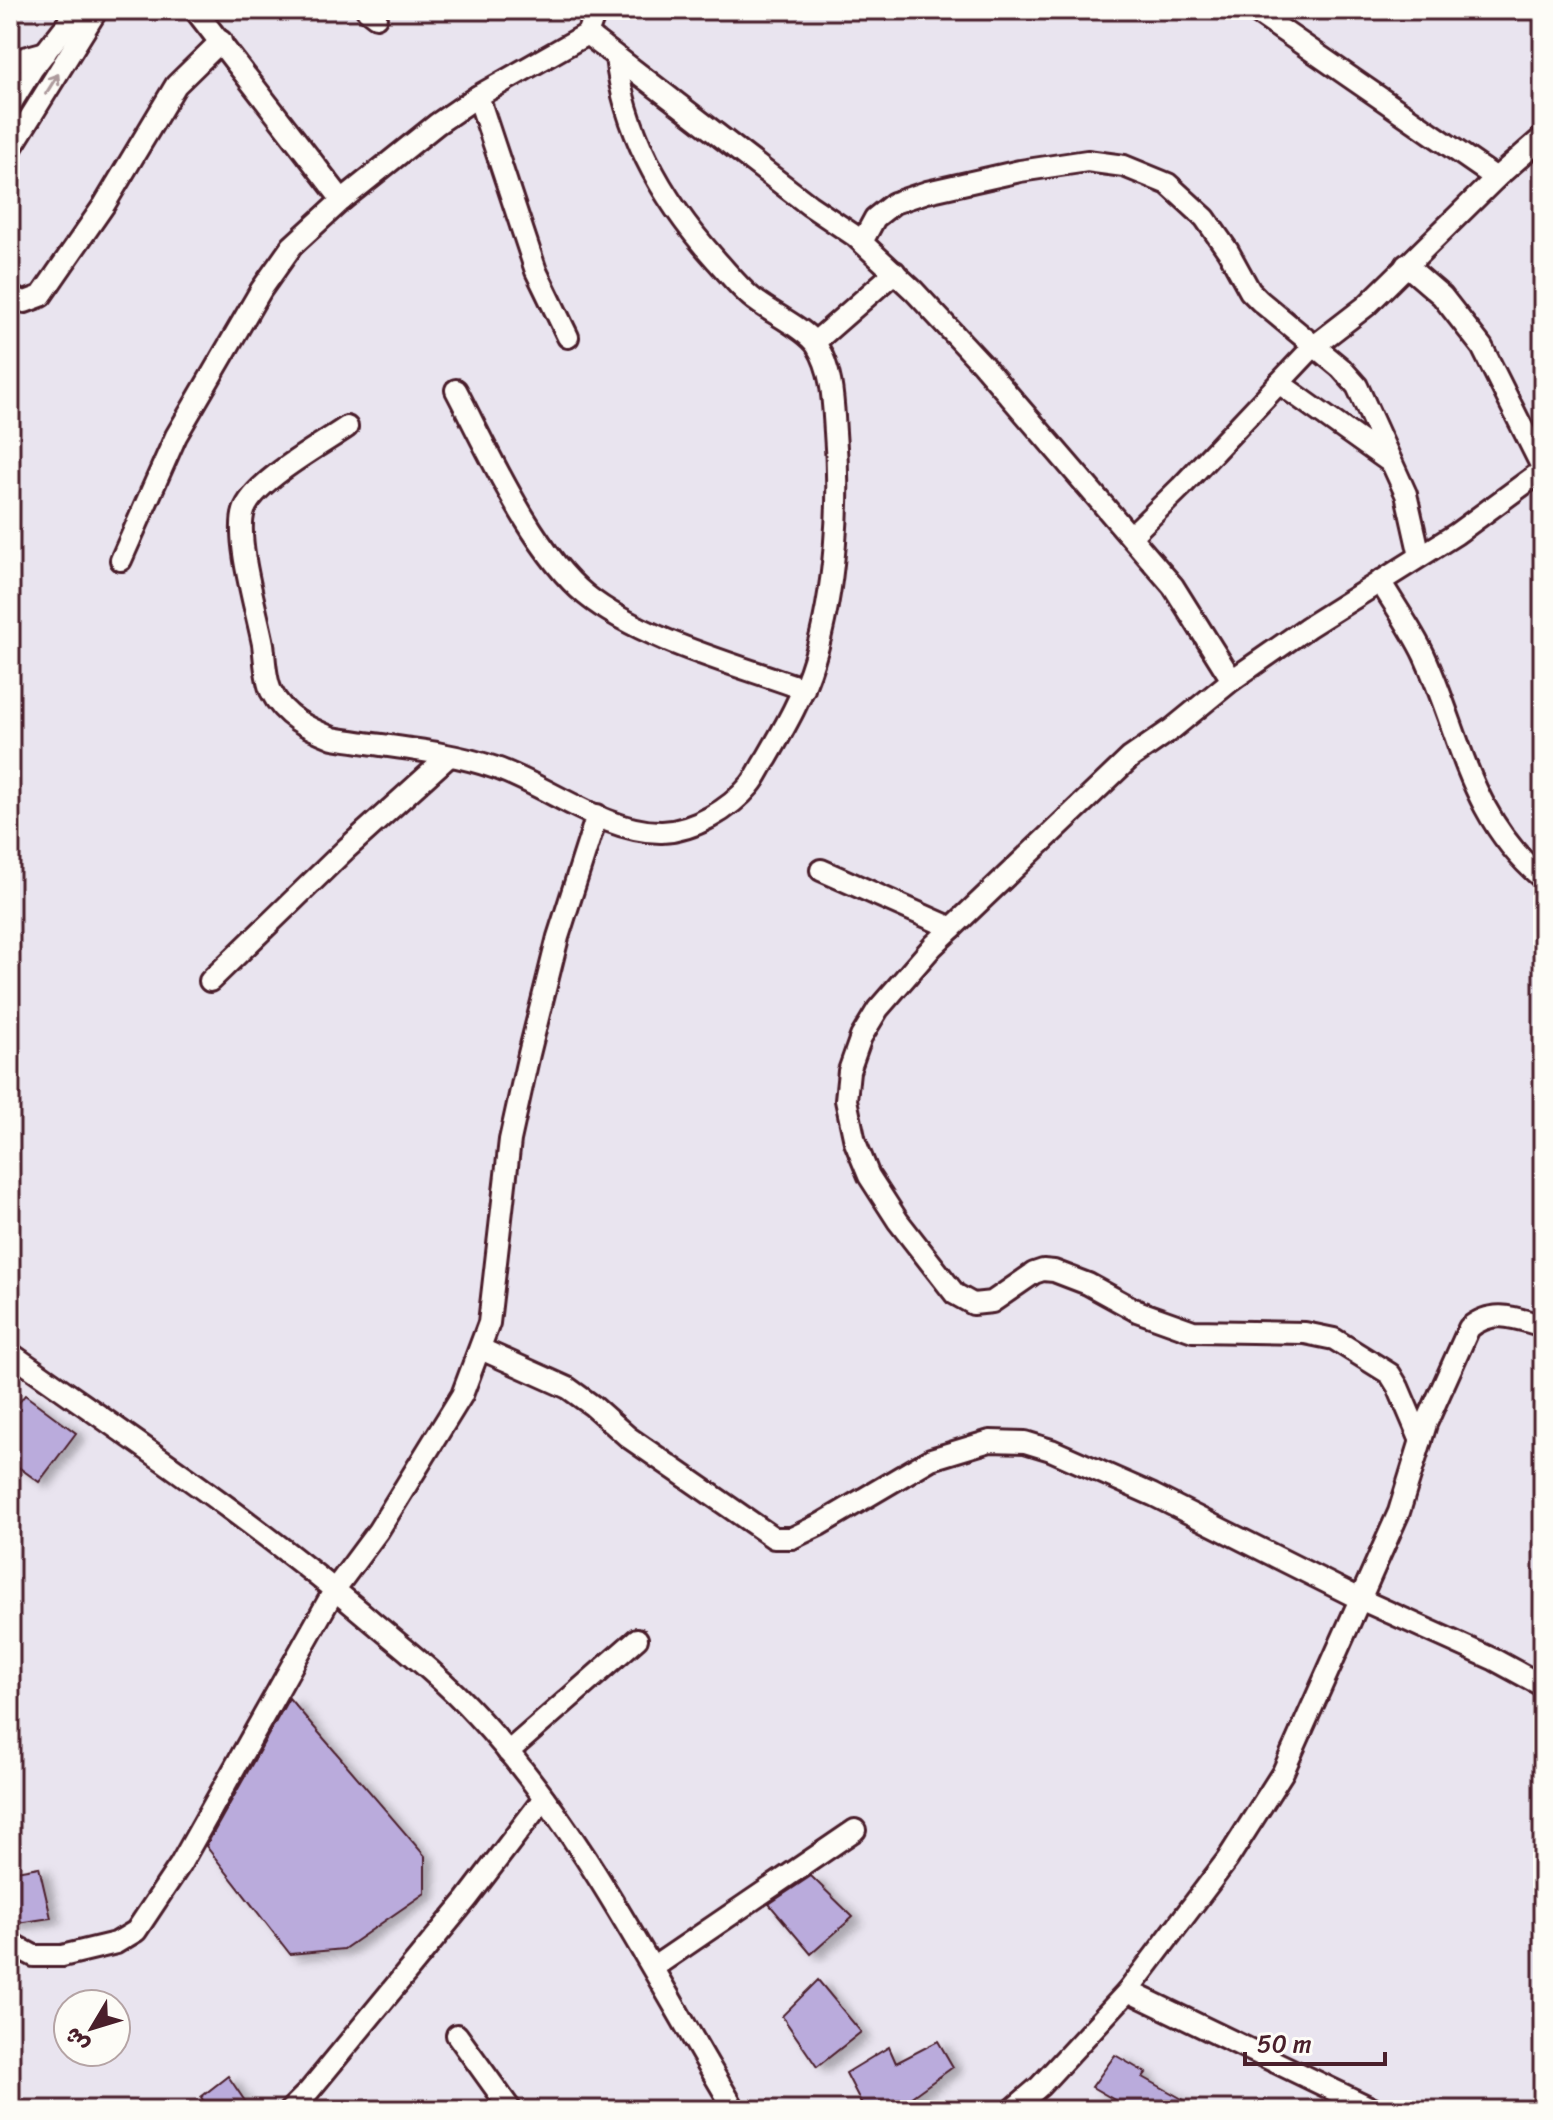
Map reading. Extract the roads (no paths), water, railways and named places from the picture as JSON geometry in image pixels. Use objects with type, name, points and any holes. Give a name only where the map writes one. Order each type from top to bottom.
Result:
[{"type":"street","points":[[31,116],[11,100],[78,10]]},
{"type":"street","points":[[10,150],[97,10]]},
{"type":"street","points":[[195,10],[342,200]]},
{"type":"street","points":[[121,560],[176,436],[261,290],[292,246],[342,200],[437,124],[478,96],[587,34],[596,10]]},
{"type":"street","points":[[1253,10],[1496,178]]},
{"type":"street","points":[[587,34],[809,205],[862,242],[895,272],[982,364],[1173,586],[1232,680]]},
{"type":"street","points":[[10,297],[25,302],[41,296],[104,205],[176,85],[221,41]]},
{"type":"street","points":[[10,62],[46,52]]},
{"type":"street","points":[[347,427],[281,472],[253,495],[244,511],[244,545],[270,689],[286,712],[298,722],[333,738],[497,768],[597,815],[638,829],[661,832],[686,828],[709,817],[750,784],[778,740],[804,689],[822,626],[834,543],[838,467],[831,381],[815,342],[751,297],[676,214],[646,163],[619,84],[616,57]]},
{"type":"street","points":[[478,96],[536,271],[568,337]]},
{"type":"street","points":[[1131,536],[1313,347],[1366,306],[1496,178],[1543,137]]},
{"type":"street","points":[[862,242],[875,218],[894,203],[927,192],[1020,171],[1087,161],[1124,166],[1168,184],[1205,218],[1250,291],[1341,368],[1357,386],[1406,494],[1420,556]]},
{"type":"street","points":[[1406,265],[1442,296],[1482,347],[1543,470],[1456,534],[1308,627],[1130,758],[933,946],[872,1018],[861,1037],[849,1071],[846,1100],[855,1142],[869,1176],[898,1221],[955,1294],[973,1304],[992,1302],[1034,1273],[1054,1271],[1088,1284],[1137,1311],[1193,1331],[1305,1333],[1334,1339],[1390,1374],[1421,1441]]},
{"type":"street","points":[[815,342],[895,272]]},
{"type":"street","points":[[1279,383],[1392,463]]},
{"type":"street","points":[[456,390],[539,541],[568,578],[586,595],[635,626],[804,689]]},
{"type":"street","points":[[1380,581],[1423,653],[1477,795],[1504,840],[1543,879]]},
{"type":"street","points":[[210,981],[346,849],[448,757]]},
{"type":"street","points":[[10,1943],[34,1956],[62,1956],[116,1943],[136,1931],[180,1865],[335,1589],[378,1531],[462,1395],[489,1323],[510,1140],[558,937],[597,815]]},
{"type":"street","points":[[821,870],[952,928]]},
{"type":"street","points":[[1012,2110],[1040,2086],[1128,1991],[1227,1860],[1283,1772],[1399,1512],[1421,1441],[1469,1328],[1493,1315],[1543,1326]]},
{"type":"street","points":[[481,1349],[568,1388],[628,1437],[774,1538],[792,1538],[819,1525],[931,1459],[990,1441],[1025,1442],[1051,1450],[1153,1495],[1543,1686]]},
{"type":"street","points":[[10,1353],[203,1488],[335,1589],[476,1714],[544,1798],[654,1967],[735,2110]]},
{"type":"street","points":[[508,1752],[637,1639]]},
{"type":"street","points":[[290,2110],[467,1899],[544,1798]]},
{"type":"street","points":[[654,1967],[855,1830]]},
{"type":"street","points":[[1128,1991],[1374,2110]]},
{"type":"street","points":[[457,2035],[511,2110]]},
{"type":"street","points":[[1037,2110],[1040,2086]]}]
